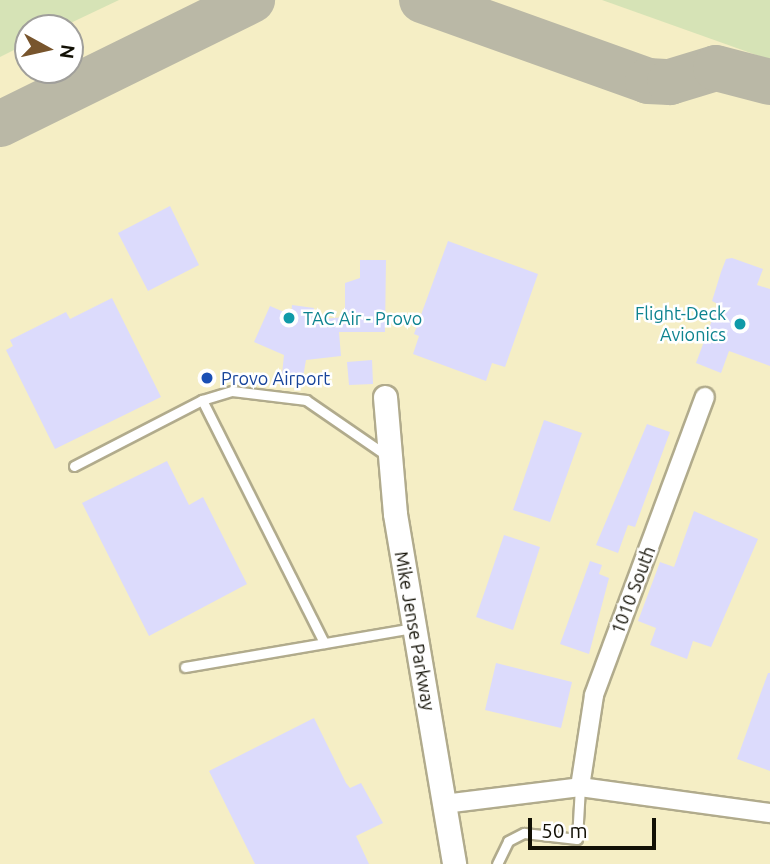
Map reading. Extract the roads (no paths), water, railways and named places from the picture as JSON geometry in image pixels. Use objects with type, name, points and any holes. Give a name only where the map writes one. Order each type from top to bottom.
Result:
[{"type":"street","name":"Mike Jense Parkway","points":[[385,397],[388,456],[454,864]]},
{"type":"street","name":"1010 South","points":[[580,787],[587,723],[603,667],[705,397]]},
{"type":"street","points":[[444,804],[580,787],[770,813]]},
{"type":"lane","points":[[74,466],[202,400],[232,391],[296,396],[388,456]]},
{"type":"lane","points":[[202,400],[324,643]]},
{"type":"lane","points":[[185,667],[414,628]]},
{"type":"lane","points":[[497,864],[508,841],[524,833],[577,839],[580,787]]},
{"type":"place","name":"TAC Air - Provo","points":[[289,318]]},
{"type":"place","name":"Flight-Deck Avionics","points":[[740,324]]},
{"type":"place","name":"Provo Airport","points":[[207,378]]}]
